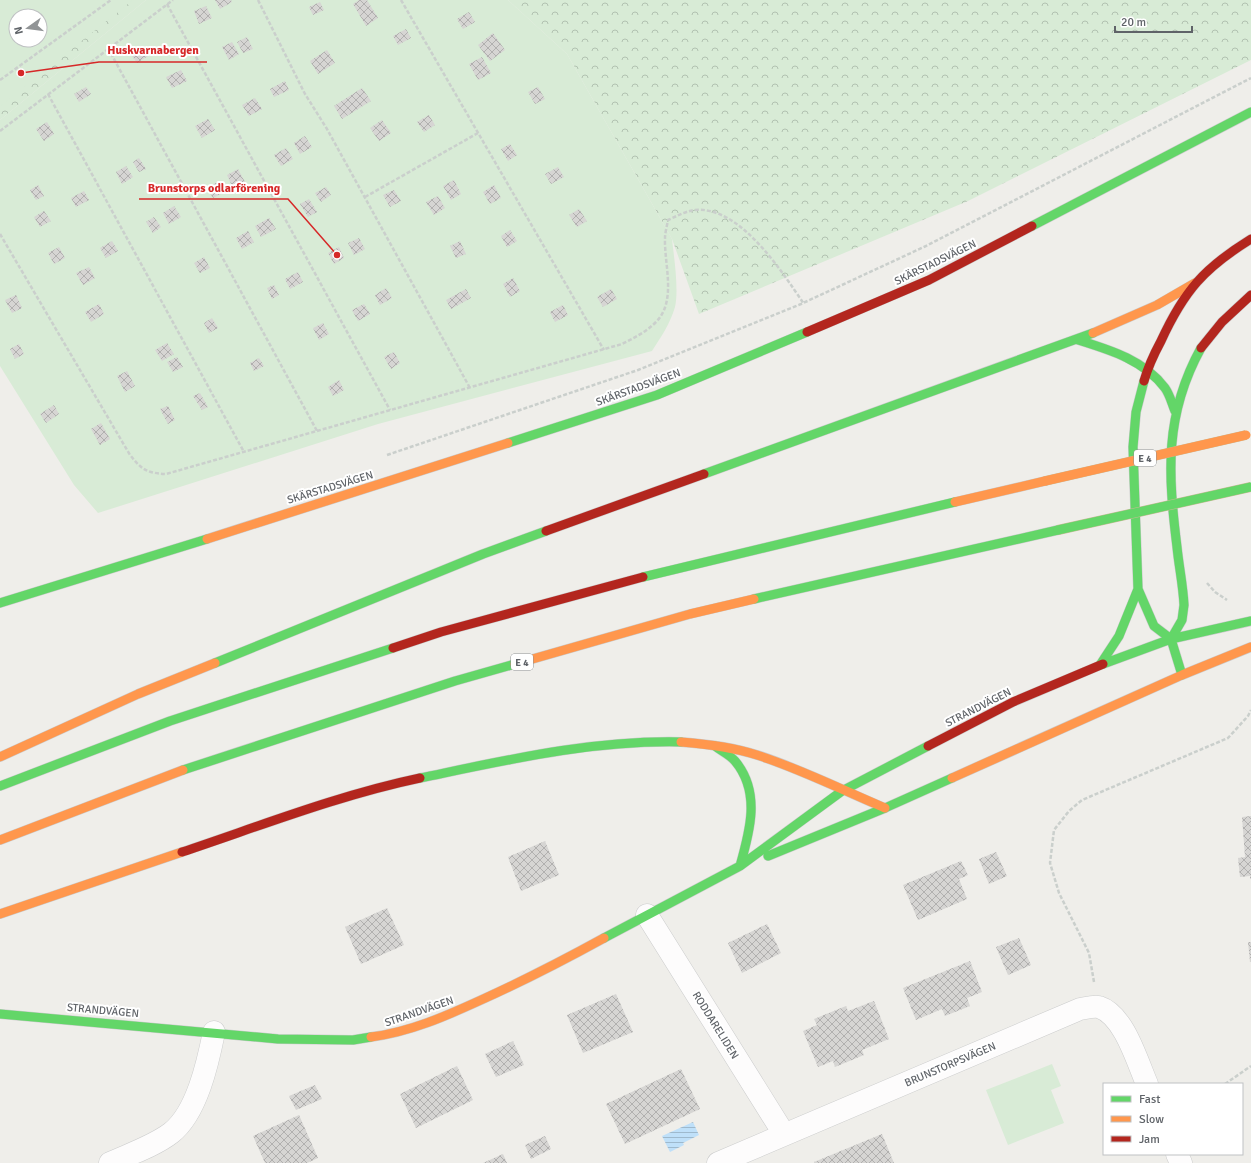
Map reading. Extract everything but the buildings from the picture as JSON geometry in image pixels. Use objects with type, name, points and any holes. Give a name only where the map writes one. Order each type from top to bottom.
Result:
[{"type":"main road","name":"SKÄRSTADSVÄGEN","points":[[0,603],[373,487],[649,397],[929,280],[1251,112]]},
{"type":"main road","points":[[1182,675],[1172,639],[1154,626],[1138,589],[1133,447],[1136,412],[1147,369],[1173,315],[1195,283],[1224,256],[1251,239]]},
{"type":"main road","points":[[0,757],[138,694],[483,554],[1078,340],[1157,305],[1195,283]]},
{"type":"main road","points":[[1172,639],[1183,616],[1171,475],[1171,436],[1175,411],[1178,399],[1196,353],[1243,300],[1251,295]]},
{"type":"main road","points":[[1078,340],[1131,358],[1147,369],[1164,387],[1175,411]]},
{"type":"main road","name":"E 4","points":[[0,786],[170,721],[442,632],[683,566],[1248,434]]},
{"type":"main road","name":"E 4","points":[[0,840],[187,768],[454,681],[690,614],[1251,487]]},
{"type":"main road","points":[[1100,665],[1119,636],[1138,589]]},
{"type":"main road","name":"STRANDVÄGEN","points":[[740,866],[842,791],[1013,702],[1100,665],[1172,639],[1251,621]]},
{"type":"main road","name":"STRANDVÄGEN","points":[[0,1014],[214,1032],[278,1039],[353,1040],[395,1034],[453,1013],[530,978],[740,866],[798,845],[885,808],[1182,675],[1251,647]]},
{"type":"main road","points":[[0,914],[281,818],[391,785],[528,755],[605,743],[662,740],[712,745],[747,751],[772,759],[842,791],[885,808]]},
{"type":"main road","points":[[712,745],[734,760],[750,791],[752,824],[740,866]]},
{"type":"street","name":"RODDARELIDEN","points":[[647,915],[784,1134]]},
{"type":"street","points":[[1093,1007],[1097,1007],[1111,1013],[1124,1032],[1147,1083]]},
{"type":"street","name":"BRUNSTORPSVÄGEN","points":[[718,1163],[1080,1009],[1093,1007]]},
{"type":"street","points":[[110,1163],[172,1133],[187,1115],[204,1077],[214,1032]]},
{"type":"path","points":[[0,80],[111,0]]},
{"type":"path","points":[[0,131],[173,0]]},
{"type":"path","points":[[258,0],[305,94],[327,129],[470,388]]},
{"type":"path","points":[[401,0],[604,350]]},
{"type":"path","points":[[167,4],[390,410]]},
{"type":"path","points":[[108,48],[317,431]]},
{"type":"path","points":[[382,456],[638,370],[804,303],[926,246],[1251,78]]},
{"type":"path","points":[[48,94],[244,452]]},
{"type":"path","points":[[365,197],[478,133]]},
{"type":"path","points":[[0,234],[130,456],[140,467],[152,473],[166,474],[622,344],[642,334],[657,321],[666,306],[668,289],[665,238],[668,220],[681,213],[695,210],[717,213],[737,224],[764,250],[804,303],[818,327]]},
{"type":"path","points":[[1093,1007],[1093,970],[1089,953],[1059,893],[1050,863],[1054,830],[1069,811],[1082,800],[1228,738],[1248,716],[1251,710]]},
{"type":"path","points":[[1226,1083],[1251,1066]]},
{"type":"green space","points":[[0,0],[146,0],[0,120]]},
{"type":"green space","points":[[0,0],[133,0],[0,106]]},
{"type":"green space","points":[[146,0],[508,0],[567,54],[672,239],[676,283],[675,307],[668,325],[652,351],[378,424],[98,513],[74,485],[0,366],[0,120]]},
{"type":"green space","points":[[508,0],[1251,0],[1251,60],[968,201],[699,314],[672,239],[567,54]]},
{"type":"green space","points":[[1052,1064],[1061,1086],[1051,1090],[1064,1123],[1008,1145],[986,1090]]},
{"type":"water","points":[[693,1122],[699,1135],[670,1152],[662,1136]]},
{"type":"traffic: fast","points":[[1032,226],[1251,112]]},
{"type":"traffic: fast","points":[[508,443],[657,395],[807,332]]},
{"type":"traffic: fast","points":[[704,474],[1093,333]]},
{"type":"traffic: fast","points":[[1078,340],[1126,357],[1147,370],[1157,378],[1165,388],[1175,411]]},
{"type":"traffic: fast","points":[[1171,639],[1182,620],[1184,605],[1172,495],[1172,445],[1180,397],[1201,348]]},
{"type":"traffic: fast","points":[[1144,381],[1136,412],[1133,447],[1138,589],[1154,626],[1171,639],[1182,675]]},
{"type":"traffic: fast","points":[[1058,530],[1251,487]]},
{"type":"traffic: fast","points":[[643,577],[955,502]]},
{"type":"traffic: fast","points":[[754,599],[1058,530]]},
{"type":"traffic: fast","points":[[215,663],[483,554],[546,531]]},
{"type":"traffic: fast","points":[[0,603],[207,539]]},
{"type":"traffic: fast","points":[[1100,665],[1119,636],[1138,589]]},
{"type":"traffic: fast","points":[[1103,664],[1171,639],[1251,621]]},
{"type":"traffic: fast","points":[[0,786],[170,721],[393,648]]},
{"type":"traffic: fast","points":[[183,770],[455,681],[515,664]]},
{"type":"traffic: fast","points":[[420,778],[550,752],[615,744],[681,742]]},
{"type":"traffic: fast","points":[[715,746],[735,761],[743,773],[751,799],[750,826],[740,866]]},
{"type":"traffic: fast","points":[[604,938],[740,866],[842,791],[928,746]]},
{"type":"traffic: fast","points":[[768,856],[885,808],[952,778]]},
{"type":"traffic: fast","points":[[0,1014],[278,1039],[353,1040],[371,1037]]},
{"type":"traffic: slow","points":[[1093,333],[1157,305],[1195,283]]},
{"type":"traffic: slow","points":[[1045,481],[1246,435]]},
{"type":"traffic: slow","points":[[207,539],[508,443]]},
{"type":"traffic: slow","points":[[955,502],[1045,481]]},
{"type":"traffic: slow","points":[[515,664],[690,614],[754,599]]},
{"type":"traffic: slow","points":[[952,778],[1182,675],[1251,647]]},
{"type":"traffic: slow","points":[[0,757],[138,694],[215,663]]},
{"type":"traffic: slow","points":[[681,742],[719,746],[757,755],[805,773],[885,808]]},
{"type":"traffic: slow","points":[[0,840],[183,770]]},
{"type":"traffic: slow","points":[[0,914],[182,852]]},
{"type":"traffic: slow","points":[[371,1037],[385,1035],[428,1023],[455,1012],[528,978],[604,938]]},
{"type":"traffic: jam","points":[[807,332],[929,280],[1032,226]]},
{"type":"traffic: jam","points":[[1144,381],[1151,361],[1178,308],[1187,294],[1220,260],[1251,239]]},
{"type":"traffic: jam","points":[[1201,348],[1222,322],[1251,295]]},
{"type":"traffic: jam","points":[[546,531],[704,474]]},
{"type":"traffic: jam","points":[[393,648],[441,632],[643,577]]},
{"type":"traffic: jam","points":[[928,746],[1013,702],[1103,664]]},
{"type":"traffic: jam","points":[[182,852],[330,802],[420,778]]},
{"type":"place","name":"Huskvarnabergen","points":[[21,73]]},
{"type":"place","name":"Brunstorps odlarförening","points":[[337,255]]}]
